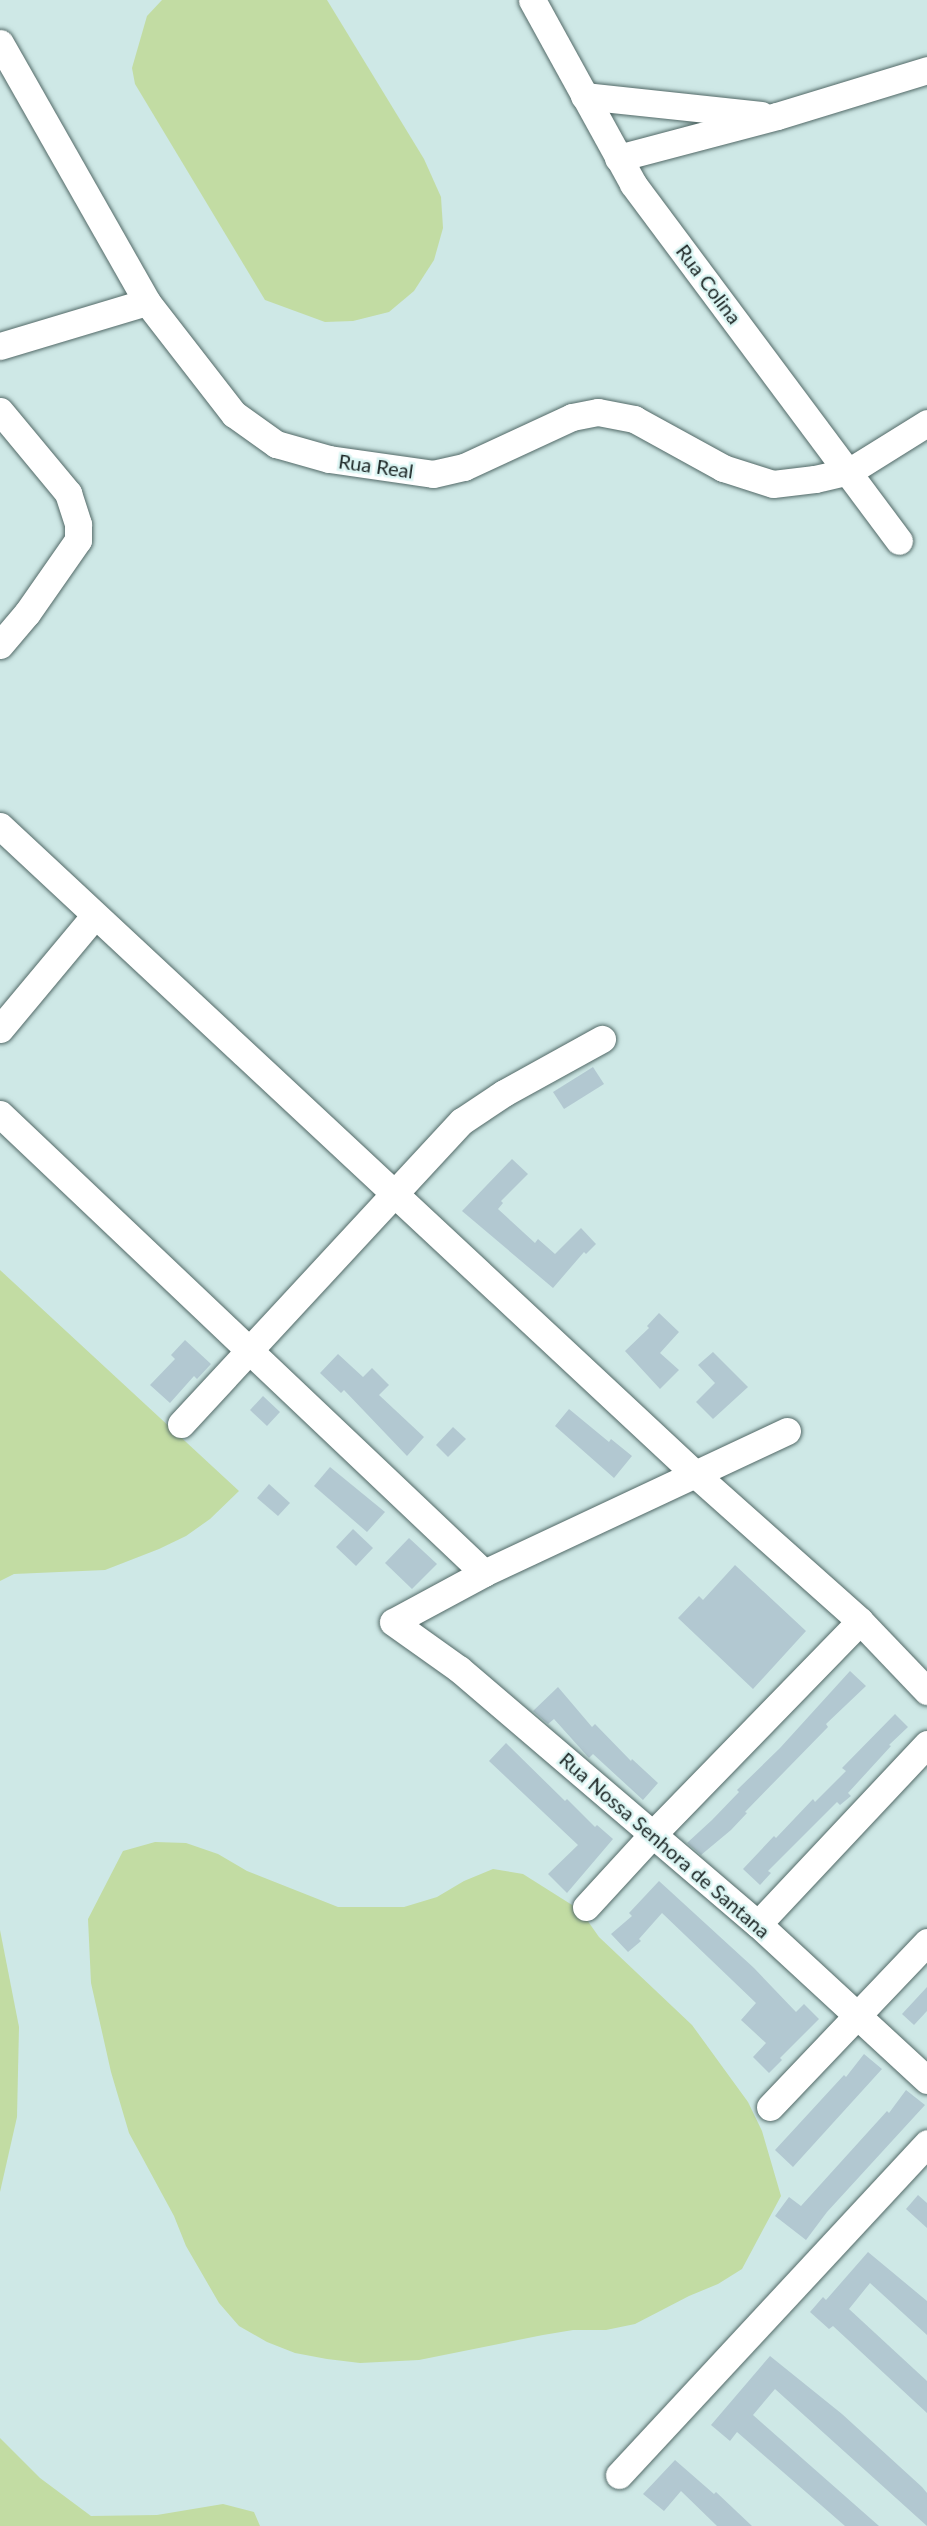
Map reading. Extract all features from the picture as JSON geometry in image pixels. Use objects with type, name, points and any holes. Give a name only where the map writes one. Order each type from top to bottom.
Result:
[{"type":"street","name":"Rua Colina","points":[[532,0],[633,184],[850,471],[899,541]]},
{"type":"street","name":"Rua Real","points":[[0,43],[147,302],[234,414],[276,444],[329,459],[433,474],[464,467],[572,417],[598,412],[634,419],[723,468],[773,484],[814,479],[850,471],[927,423]]},
{"type":"street","points":[[618,158],[777,116],[927,70]]},
{"type":"street","points":[[584,96],[777,116]]},
{"type":"street","points":[[0,346],[147,302]]},
{"type":"street","points":[[0,411],[68,493],[78,524],[78,540],[27,613],[0,645]]},
{"type":"street","points":[[0,826],[694,1473],[860,1621],[927,1691]]},
{"type":"street","points":[[0,1029],[95,915]]},
{"type":"street","points":[[181,1424],[397,1194],[462,1121],[504,1093],[602,1039]]},
{"type":"street","points":[[0,1114],[484,1573],[787,1431]]},
{"type":"street","name":"Rua Nossa Senhora de Santana","points":[[484,1573],[393,1622],[459,1670],[758,1924],[927,2080]]},
{"type":"street","points":[[586,1907],[653,1834],[860,1621]]},
{"type":"street","points":[[758,1924],[927,1744]]},
{"type":"street","points":[[770,2107],[927,1942]]},
{"type":"street","points":[[619,2475],[927,2143]]},
{"type":"green space","points":[[162,0],[327,0],[424,159],[441,197],[443,228],[434,260],[414,291],[389,312],[353,321],[325,322],[265,300],[135,84],[132,68],[147,16]]},
{"type":"green space","points":[[0,1270],[239,1491],[210,1519],[186,1536],[105,1570],[14,1574],[0,1581]]},
{"type":"green space","points":[[155,1842],[186,1843],[218,1854],[247,1871],[338,1907],[404,1907],[437,1897],[464,1881],[493,1869],[523,1874],[580,1910],[599,1937],[692,2025],[748,2102],[762,2131],[781,2196],[742,2269],[718,2284],[635,2324],[606,2330],[573,2330],[543,2335],[419,2360],[360,2363],[295,2353],[267,2342],[239,2326],[219,2303],[186,2246],[174,2216],[129,2133],[111,2072],[91,1983],[88,1919],[123,1851]]},
{"type":"green space","points":[[0,1930],[19,2027],[17,2117],[0,2192]]},
{"type":"green space","points":[[0,2438],[40,2478],[91,2516],[157,2515],[223,2504],[254,2512],[260,2526],[0,2526]]},
{"type":"building","points":[[593,1067],[604,1084],[564,1109],[553,1092]]},
{"type":"building","points":[[512,1159],[528,1174],[501,1201],[503,1203],[498,1209],[535,1243],[538,1239],[555,1254],[581,1228],[596,1244],[586,1254],[584,1252],[553,1288],[462,1211]]},
{"type":"building","points":[[659,1313],[679,1332],[660,1353],[679,1370],[660,1389],[625,1351],[649,1328],[647,1326]]},
{"type":"building","points":[[185,1340],[211,1364],[197,1379],[194,1376],[170,1403],[150,1385],[175,1359],[171,1355]]},
{"type":"building","points":[[713,1352],[748,1387],[713,1419],[696,1402],[715,1383],[698,1365]]},
{"type":"building","points":[[338,1354],[363,1377],[372,1368],[389,1385],[379,1395],[424,1437],[407,1456],[344,1390],[341,1393],[320,1373]]},
{"type":"building","points":[[263,1396],[280,1412],[267,1426],[250,1410]]},
{"type":"building","points":[[569,1409],[609,1442],[611,1439],[632,1456],[614,1478],[555,1426]]},
{"type":"building","points":[[453,1427],[466,1439],[448,1457],[436,1445]]},
{"type":"building","points":[[330,1467],[385,1512],[367,1532],[314,1486]]},
{"type":"building","points":[[269,1484],[290,1503],[278,1516],[257,1498]]},
{"type":"building","points":[[353,1529],[373,1548],[356,1566],[336,1547]]},
{"type":"building","points":[[409,1538],[437,1564],[412,1589],[385,1563]]},
{"type":"building","points":[[735,1565],[806,1631],[753,1689],[678,1618],[699,1596],[703,1600]]},
{"type":"building","points":[[850,1671],[866,1686],[826,1724],[828,1727],[745,1812],[747,1813],[731,1830],[701,1855],[687,1843],[739,1792],[737,1790],[780,1748]]},
{"type":"building","points":[[558,1687],[592,1727],[595,1724],[631,1761],[632,1759],[658,1783],[643,1800],[593,1754],[589,1758],[554,1719],[548,1724],[533,1711]]},
{"type":"building","points":[[895,1714],[908,1727],[889,1745],[891,1746],[848,1793],[851,1796],[840,1805],[837,1802],[768,1871],[771,1873],[760,1885],[743,1869],[774,1836],[776,1838],[813,1799],[815,1802],[846,1771],[842,1768]]},
{"type":"building","points":[[506,1743],[565,1801],[567,1799],[595,1827],[597,1825],[613,1839],[567,1893],[548,1874],[578,1845],[489,1761]]},
{"type":"building","points":[[659,1881],[754,1968],[796,2012],[804,2004],[819,2019],[780,2058],[782,2060],[769,2073],[753,2057],[766,2043],[741,2020],[756,2003],[662,1913],[639,1939],[641,1941],[628,1952],[611,1934],[632,1916],[629,1913]]},
{"type":"building","points":[[927,1987],[927,2011],[914,2025],[902,2014]]},
{"type":"building","points":[[864,2054],[882,2069],[793,2167],[775,2150],[844,2075],[846,2077]]},
{"type":"building","points":[[906,2090],[925,2105],[827,2212],[806,2240],[775,2216],[789,2197],[801,2206],[887,2111],[889,2113]]},
{"type":"building","points":[[918,2195],[927,2203],[927,2228],[906,2209]]},
{"type":"building","points":[[868,2252],[927,2301],[927,2335],[870,2283],[849,2309],[927,2381],[927,2413],[833,2326],[829,2329],[810,2312],[823,2297],[826,2300]]},
{"type":"building","points":[[770,2356],[842,2414],[922,2487],[927,2493],[927,2526],[775,2389],[753,2415],[879,2526],[845,2526],[737,2432],[730,2441],[711,2425]]},
{"type":"building","points":[[675,2460],[714,2494],[716,2492],[752,2526],[717,2526],[681,2491],[664,2511],[643,2494]]}]
